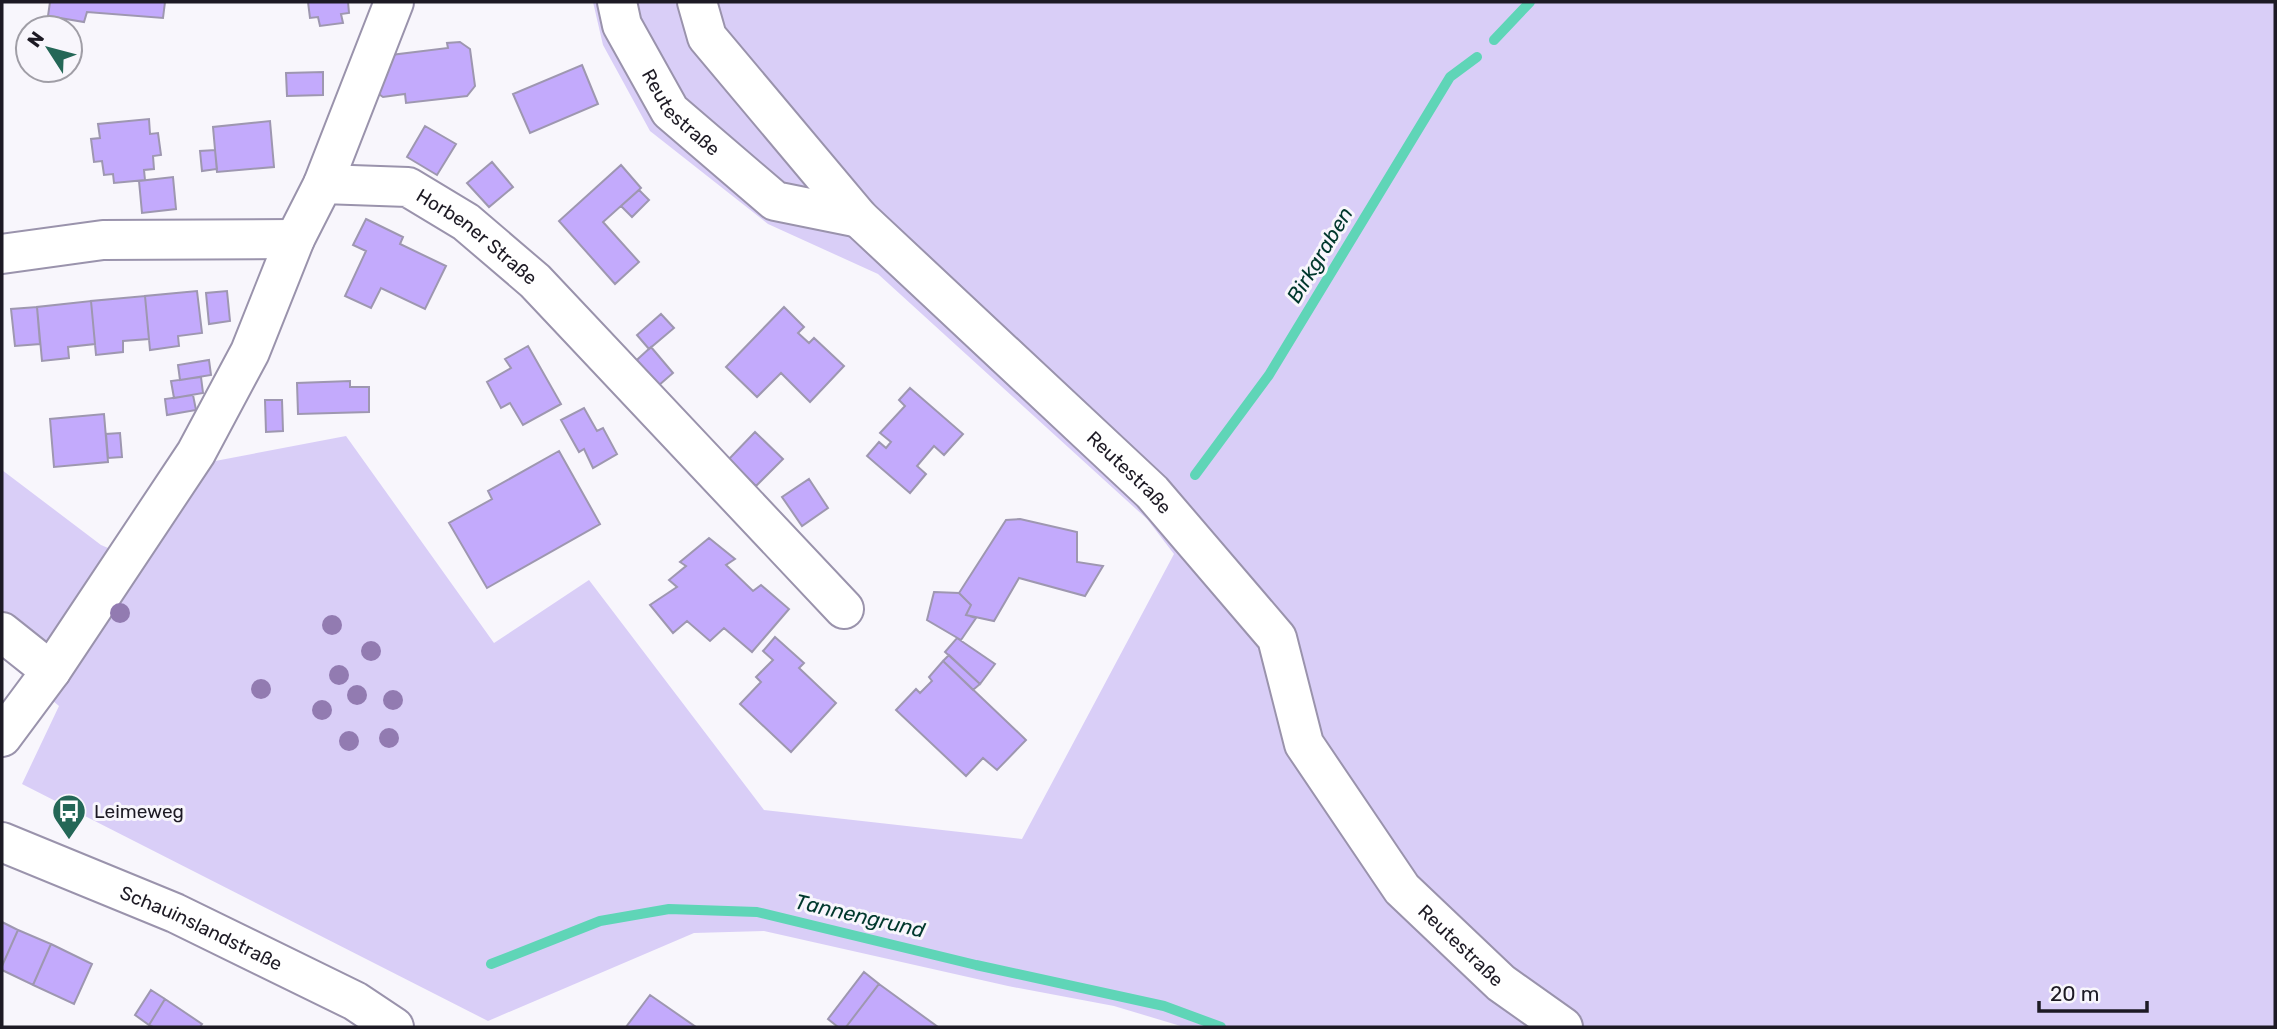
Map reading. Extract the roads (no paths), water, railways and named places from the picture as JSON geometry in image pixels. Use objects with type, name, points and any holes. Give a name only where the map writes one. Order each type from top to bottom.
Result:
[{"type":"street","points":[[2,737],[51,671],[196,453],[250,352],[295,239],[323,184],[394,2]]},
{"type":"street","name":"Reutestraße","points":[[617,2],[622,25],[670,111],[775,201],[859,218],[1152,492],[1277,638],[1304,744],[1402,889],[1501,982],[1563,1027]]},
{"type":"street","points":[[697,2],[707,37],[859,218]]},
{"type":"street","name":"Horbener Straße","points":[[323,184],[408,187],[466,222],[535,281],[844,610]]},
{"type":"street","points":[[2,254],[103,240],[295,239]]},
{"type":"street","points":[[2,632],[51,671]]},
{"type":"street","name":"Schauinslandstraße","points":[[2,842],[175,913],[355,1001],[394,1027]]},
{"type":"waterway","name":"Birkgraben","points":[[1494,40],[1530,2]]},
{"type":"waterway","name":"Birkgraben","points":[[1195,475],[1269,375],[1450,77],[1477,57]]},
{"type":"waterway","name":"Tannengrund","points":[[491,964],[600,921],[669,909],[757,912],[976,965],[1164,1006],[1221,1027]]},
{"type":"place","name":"Leimeweg","points":[[69,841]]}]
